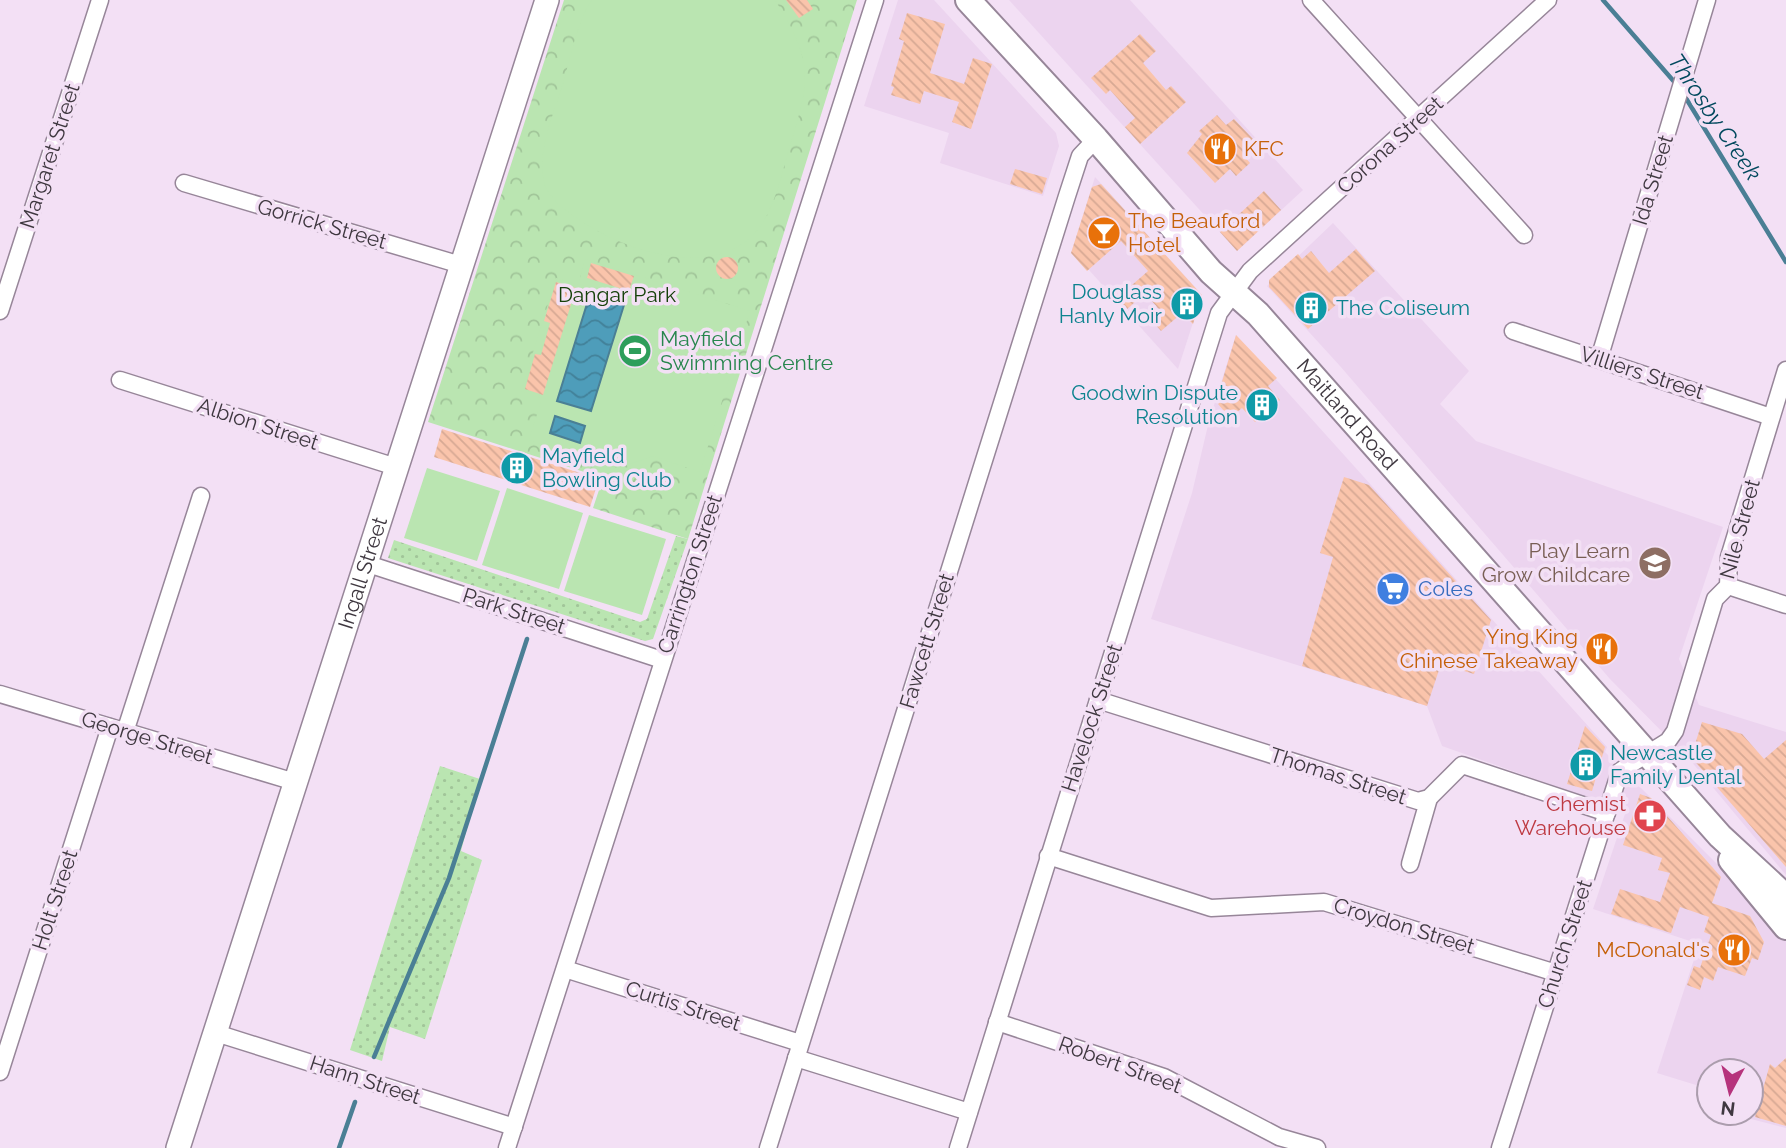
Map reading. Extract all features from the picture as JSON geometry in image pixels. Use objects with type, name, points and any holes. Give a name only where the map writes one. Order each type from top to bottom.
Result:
[{"type":"main road","name":"Ingall Street","points":[[178,1148],[547,0]]},
{"type":"main road","name":"Maitland Road","points":[[968,0],[1096,139],[1193,252],[1258,314],[1720,836],[1786,897]]},
{"type":"main road","name":"Maitland Road","points":[[1720,836],[1733,865],[1786,926]]},
{"type":"street","name":"Margaret Street","points":[[0,311],[100,0]]},
{"type":"street","name":"Carrington Street","points":[[507,1148],[875,0]]},
{"type":"street","points":[[1311,0],[1524,234]]},
{"type":"street","name":"Corona Street","points":[[1234,292],[1250,271],[1548,0]]},
{"type":"street","name":"Ida Street","points":[[1599,359],[1707,0]]},
{"type":"street","name":"Fawcett Street","points":[[768,1148],[1067,195],[1080,156],[1096,139]]},
{"type":"street","name":"Gorrick Street","points":[[184,183],[461,265]]},
{"type":"street","name":"Havelock Street","points":[[958,1148],[1219,313],[1234,292]]},
{"type":"street","name":"Villiers Street","points":[[1513,331],[1771,417]]},
{"type":"street","name":"Nile Street","points":[[1646,753],[1672,737],[1715,599],[1728,586],[1729,557],[1786,370]]},
{"type":"street","name":"Albion Street","points":[[120,380],[397,467]]},
{"type":"street","name":"Holt Street","points":[[0,1072],[201,496]]},
{"type":"street","name":"Park Street","points":[[365,563],[662,660]]},
{"type":"street","points":[[1728,586],[1786,605]]},
{"type":"street","name":"George Street","points":[[0,694],[295,782]]},
{"type":"street","name":"Thomas Street","points":[[1098,700],[1418,802],[1430,798],[1461,765],[1607,813]]},
{"type":"street","name":"Church Street","points":[[1500,1148],[1619,771],[1646,753]]},
{"type":"street","points":[[1410,864],[1430,798]]},
{"type":"street","name":"Croydon Street","points":[[1048,856],[1211,908],[1324,902],[1556,973]]},
{"type":"street","name":"Curtis Street","points":[[565,968],[969,1112]]},
{"type":"street","name":"Robert Street","points":[[997,1022],[1164,1077],[1279,1137],[1317,1148]]},
{"type":"street","name":"Hann Street","points":[[216,1033],[514,1127]]},
{"type":"shaded area","points":[[898,0],[934,0],[1056,133],[1059,146],[1043,196],[940,163],[949,133],[864,106]]},
{"type":"shaded area","points":[[1009,0],[1130,0],[1303,190],[1237,251]]},
{"type":"shaded area","points":[[1095,177],[1202,295],[1178,369],[1072,251]]},
{"type":"shaded area","points":[[1333,223],[1469,371],[1440,404],[1476,441],[1723,527],[1679,659],[1699,705],[1786,732],[1786,875],[1690,760],[1610,679],[1340,366],[1267,286]]},
{"type":"shaded area","points":[[1236,335],[1607,747],[1605,752],[1724,871],[1786,941],[1786,1128],[1765,1123],[1765,1057],[1695,1057],[1695,1085],[1657,1073],[1699,944],[1593,909],[1626,811],[1442,746],[1427,706],[1151,619],[1192,493],[1209,421]]},
{"type":"green space","name":"Dangar Park","points":[[564,0],[857,0],[688,539],[593,508],[603,478],[428,422]]},
{"type":"green space","points":[[592,0],[775,0],[803,57],[804,88],[773,203],[759,227],[739,246],[720,254],[698,257],[654,253],[611,238],[592,228],[556,202],[549,192],[542,169],[545,143],[579,27]]},
{"type":"green space","name":"Mayfield Swimming Centre","points":[[585,259],[750,311],[700,472],[653,456],[618,468],[529,440],[542,398],[521,391],[556,278],[578,285]]},
{"type":"green space","points":[[427,468],[500,491],[477,561],[404,538]]},
{"type":"green space","points":[[507,488],[583,513],[559,589],[482,565]]},
{"type":"green space","points":[[589,515],[666,539],[642,615],[564,591]]},
{"type":"green space","points":[[676,536],[688,539],[653,639],[645,641],[388,558],[394,540],[640,622],[647,619]]},
{"type":"green space","points":[[440,766],[480,779],[461,851],[482,860],[425,1039],[390,1027],[382,1061],[350,1050]]},
{"type":"water","points":[[590,294],[624,305],[591,411],[557,401]]},
{"type":"water","points":[[555,416],[585,426],[580,443],[550,433]]},
{"type":"building","points":[[786,0],[807,0],[813,9],[799,18]]},
{"type":"building","points":[[907,13],[945,24],[930,73],[964,84],[973,58],[992,64],[971,129],[952,122],[959,102],[924,91],[920,104],[891,95],[894,87],[891,86],[904,41],[899,39]]},
{"type":"building","points":[[1140,34],[1156,51],[1143,63],[1166,90],[1171,86],[1186,102],[1140,144],[1125,127],[1135,118],[1110,90],[1106,94],[1091,78]]},
{"type":"building","name":"KFC","points":[[1217,115],[1226,125],[1234,119],[1254,140],[1246,147],[1250,151],[1244,156],[1250,163],[1236,176],[1230,169],[1215,183],[1187,153],[1202,134],[1199,131]]},
{"type":"building","points":[[1015,169],[1047,178],[1042,194],[1010,184]]},
{"type":"building","points":[[1101,184],[1202,295],[1193,324],[1182,313],[1161,331],[1153,322],[1163,314],[1145,293],[1126,310],[1116,299],[1148,271],[1121,241],[1087,271],[1071,253],[1092,187]]},
{"type":"building","points":[[1264,191],[1281,210],[1237,251],[1220,232]]},
{"type":"building","name":"The Coliseum","points":[[1356,249],[1375,271],[1308,329],[1269,287],[1269,280],[1298,254],[1302,259],[1311,251],[1329,273]]},
{"type":"building","points":[[727,257],[735,260],[738,268],[735,276],[727,279],[719,276],[716,268],[719,260]]},
{"type":"building","points":[[591,263],[634,276],[629,291],[587,278]]},
{"type":"building","points":[[556,282],[576,288],[543,395],[525,389],[535,354],[541,355],[550,323],[544,321]]},
{"type":"building","points":[[1236,335],[1277,378],[1268,386],[1280,400],[1255,422],[1242,408],[1230,418],[1218,404],[1236,388],[1221,385]]},
{"type":"building","name":"Mayfield Bowling Club","points":[[442,429],[599,479],[590,507],[434,457]]},
{"type":"building","name":"Coles","points":[[1344,477],[1369,485],[1491,620],[1474,674],[1441,664],[1427,706],[1302,666],[1333,557],[1320,553]]},
{"type":"building","points":[[1702,722],[1742,734],[1764,759],[1786,740],[1786,867],[1691,757]]},
{"type":"building","name":"Newcastle Family Dental","points":[[1585,726],[1605,747],[1592,791],[1567,784]]},
{"type":"building","points":[[1640,794],[1651,798],[1721,877],[1712,903],[1750,916],[1764,942],[1758,960],[1752,958],[1745,976],[1718,967],[1713,981],[1704,977],[1700,990],[1687,985],[1694,966],[1700,968],[1711,935],[1704,932],[1709,917],[1680,907],[1671,933],[1611,914],[1620,889],[1660,902],[1670,873],[1658,870],[1662,858],[1623,845]]},
{"type":"building","points":[[1786,1058],[1786,1126],[1765,1120],[1765,1082],[1770,1064],[1775,1068]]},
{"type":"waterway","name":"Throsby Creek","points":[[1603,0],[1677,85]]},
{"type":"waterway","name":"Throsby Creek","points":[[1684,95],[1786,262]]},
{"type":"waterway","points":[[374,1057],[449,878],[527,639]]},
{"type":"waterway","points":[[339,1148],[355,1102]]},
{"type":"place","name":"KFC","points":[[1220,149]]},
{"type":"place","name":"The Beauford Hotel","points":[[1104,233]]},
{"type":"place","name":"Douglass Hanly Moir","points":[[1187,304]]},
{"type":"place","name":"The Coliseum","points":[[1311,308]]},
{"type":"place","name":"Mayfield Swimming Centre","points":[[635,351]]},
{"type":"place","name":"Goodwin Dispute Resolution","points":[[1262,405]]},
{"type":"place","name":"Mayfield Bowling Club","points":[[517,468]]},
{"type":"place","name":"Play Learn Grow Childcare","points":[[1655,563]]},
{"type":"place","name":"Coles","points":[[1393,589]]},
{"type":"place","name":"Ying King Chinese Takeaway","points":[[1602,649]]},
{"type":"place","name":"Newcastle Family Dental","points":[[1586,765]]},
{"type":"place","name":"Chemist Warehouse","points":[[1650,816]]},
{"type":"place","name":"McDonald's","points":[[1734,950]]}]
